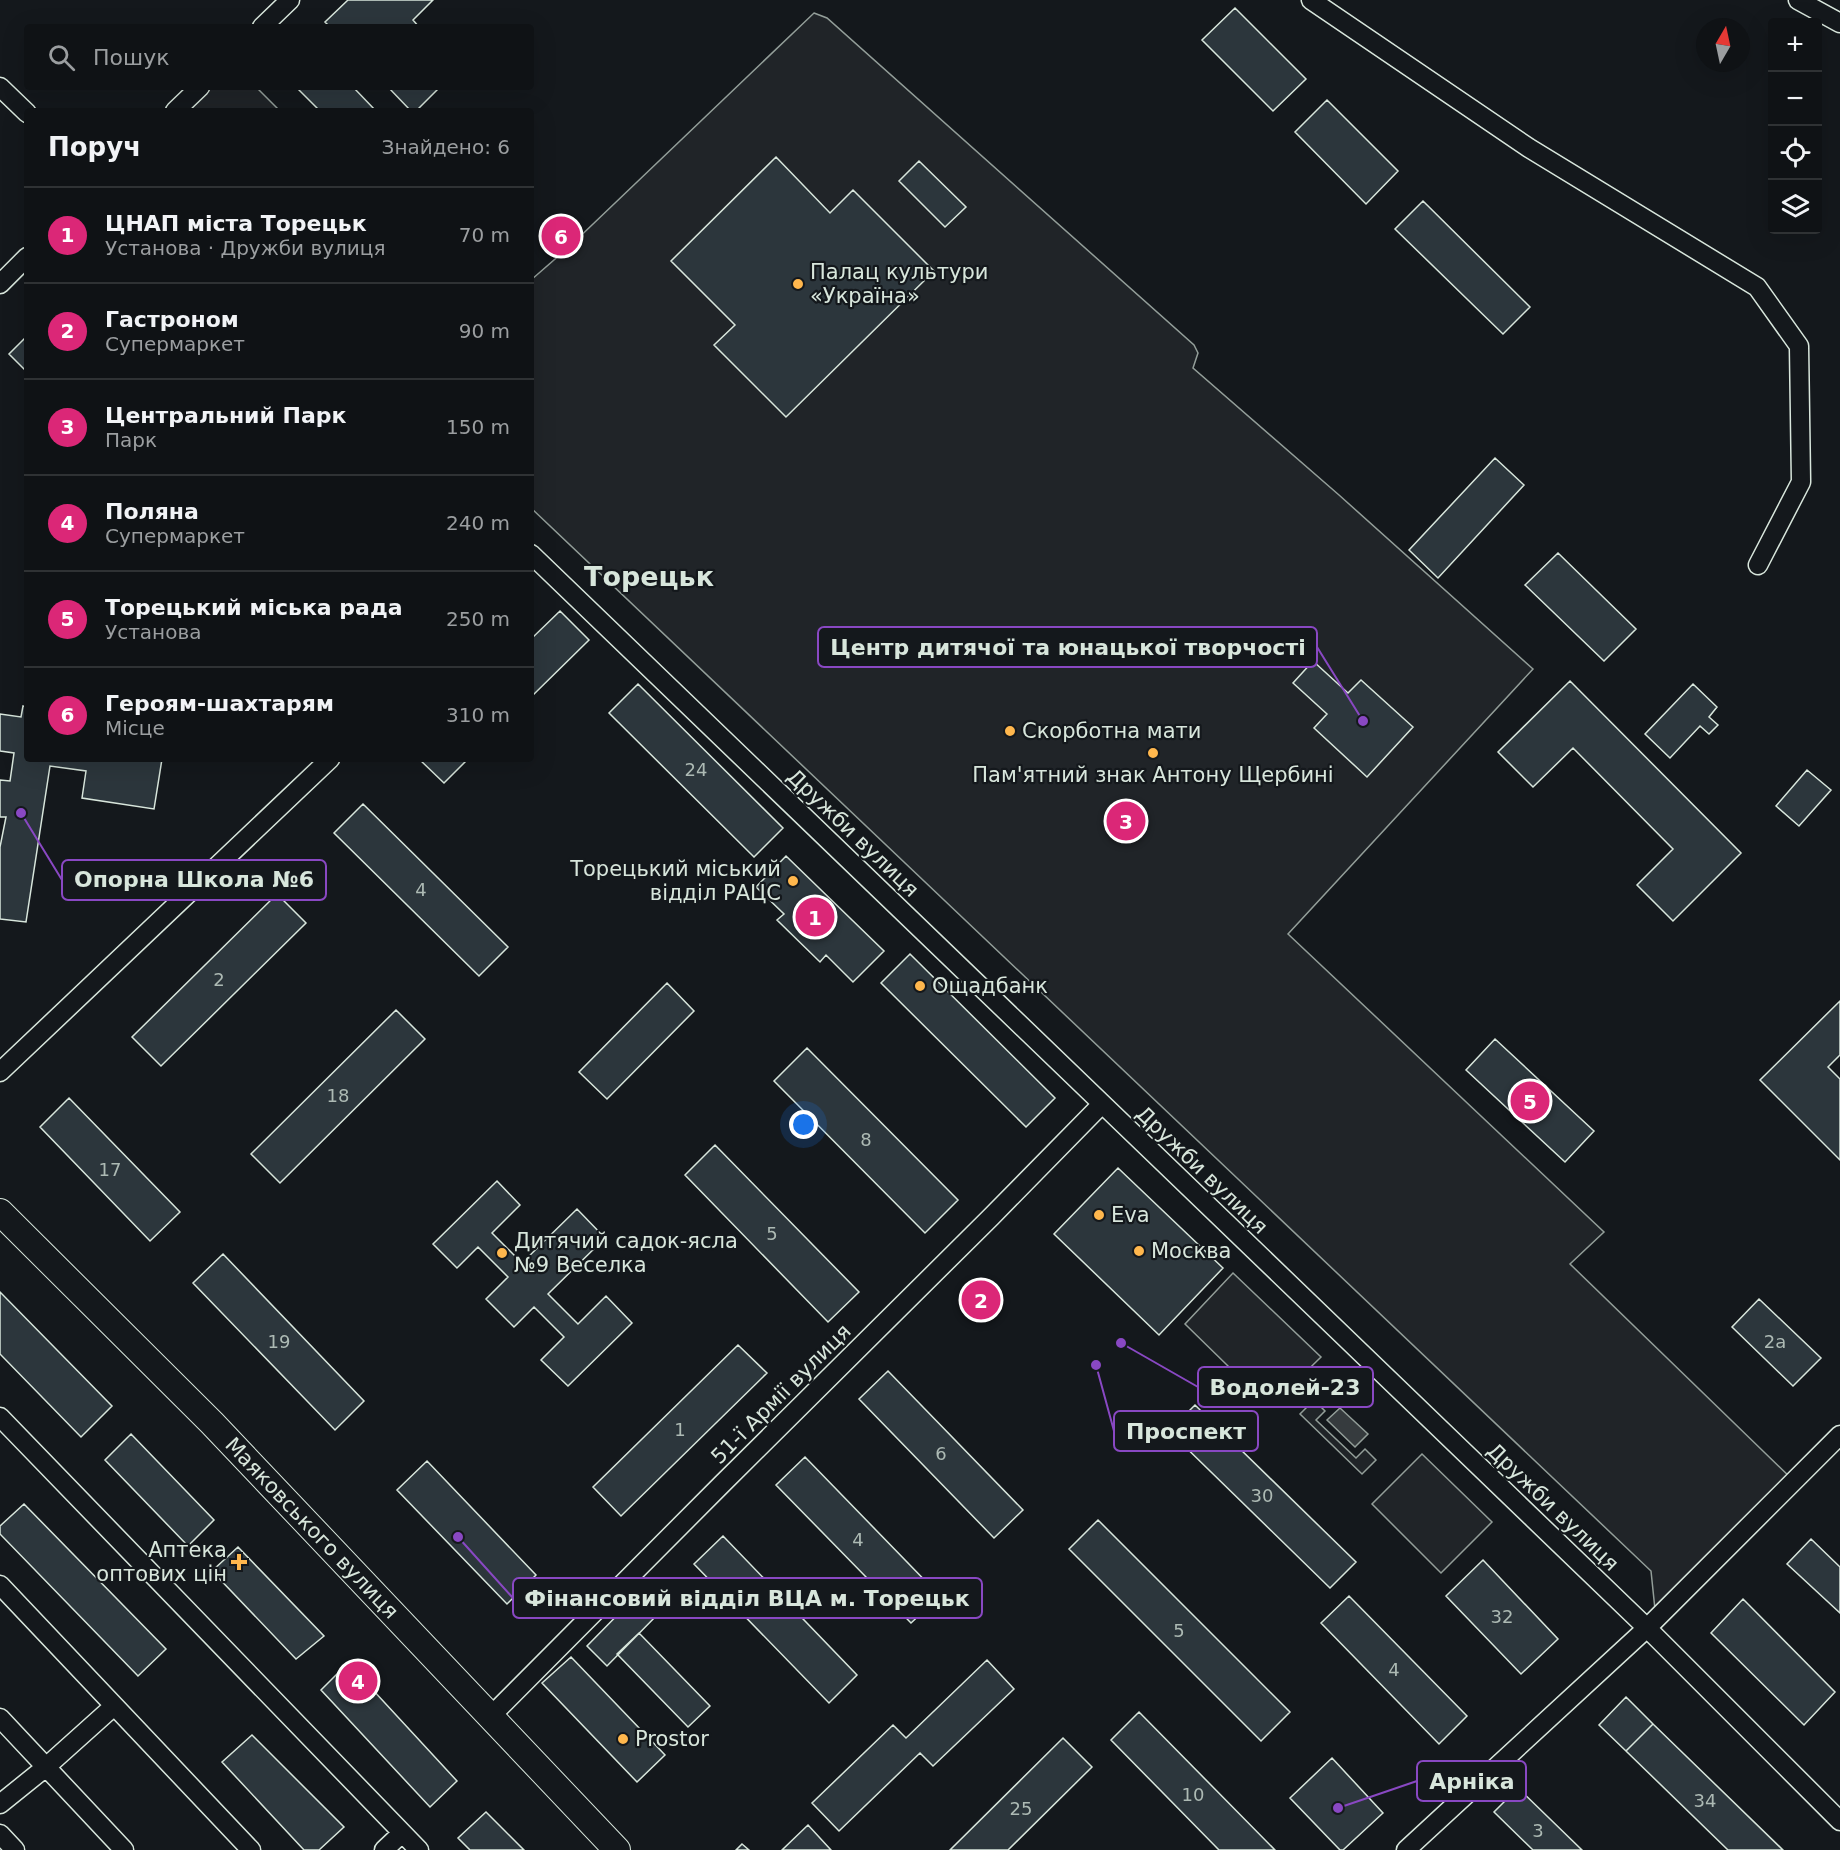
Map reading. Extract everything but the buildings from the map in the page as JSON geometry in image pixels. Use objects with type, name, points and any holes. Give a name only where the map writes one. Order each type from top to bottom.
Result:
[{"type":"main road","name":"Маяковського вулиця","points":[[0,1212],[212,1423],[617,1850]]},
{"type":"street","points":[[265,24],[290,0]]},
{"type":"street","points":[[1311,0],[1529,148],[1757,287],[1800,346],[1801,482],[1758,564]]},
{"type":"street","points":[[1798,0],[1840,23]]},
{"type":"street","points":[[0,87],[24,110]]},
{"type":"street","points":[[178,108],[197,90]]},
{"type":"street","points":[[0,285],[24,260]]},
{"type":"street","name":"Дружби вулиця","points":[[534,562],[1102,1104],[1647,1629],[1840,1821]]},
{"type":"street","points":[[0,1072],[327,762]]},
{"type":"street","name":"51-ї Армії вулиця","points":[[491,1716],[991,1218],[1102,1104]]},
{"type":"street","points":[[0,1417],[419,1850]]},
{"type":"street","points":[[1406,1850],[1647,1629],[1840,1435]]},
{"type":"street","points":[[0,1585],[251,1850]]},
{"type":"street","points":[[0,1804],[46,1767],[114,1706]]},
{"type":"street","points":[[0,1718],[124,1850]]},
{"type":"street","points":[[384,1850],[402,1833]]},
{"type":"street","points":[[0,1834],[15,1850]]},
{"type":"shaded area","points":[[814,13],[827,18],[1194,345],[1198,353],[1193,368],[1533,669],[1288,934],[1604,1232],[1570,1264],[1794,1481],[1656,1619],[1651,1571],[534,511],[534,277],[570,246]]},
{"type":"shaded area","points":[[197,90],[259,90],[277,108],[178,108]]},
{"type":"shaded area","points":[[1233,1273],[1321,1357],[1270,1407],[1185,1324]]},
{"type":"shaded area","points":[[1314,1400],[1325,1411],[1316,1420],[1356,1458],[1365,1449],[1376,1460],[1362,1474],[1300,1414]]},
{"type":"shaded area","points":[[1340,1408],[1368,1434],[1355,1447],[1327,1420]]},
{"type":"shaded area","points":[[1422,1454],[1492,1522],[1441,1573],[1372,1504]]},
{"type":"place","name":"Героям-шахтарям","points":[[561,236]]},
{"type":"place","name":"Палац культури «Україна»","points":[[798,284]]},
{"type":"place","name":"Центр дитячої та юнацької творчості","points":[[1363,721]]},
{"type":"place","name":"Скорботна мати","points":[[1010,731]]},
{"type":"place","name":"Пам'ятний знак Антону Щербині","points":[[1153,753]]},
{"type":"place","name":"Опорна Школа №6","points":[[21,813]]},
{"type":"place","name":"Центральний Парк","points":[[1126,821]]},
{"type":"place","name":"Торецький міський відділ РАЦС","points":[[793,881]]},
{"type":"place","name":"ЦНАП міста Торецьк","points":[[815,917]]},
{"type":"place","name":"Ощадбанк","points":[[920,986]]},
{"type":"place","name":"Торецький міська рада","points":[[1530,1101]]},
{"type":"place","name":"Eva","points":[[1099,1215]]},
{"type":"place","name":"Москва","points":[[1139,1251]]},
{"type":"place","name":"Дитячий садок-ясла №9 Веселка","points":[[502,1253]]},
{"type":"place","name":"Гастроном","points":[[981,1300]]},
{"type":"place","name":"Водолей-23","points":[[1121,1343]]},
{"type":"place","name":"Проспект","points":[[1096,1365]]},
{"type":"place","name":"Фінансовий відділ ВЦА м. Торецьк","points":[[458,1537]]},
{"type":"place","name":"Аптека оптових цін","points":[[239,1562]]},
{"type":"place","name":"Поляна","points":[[358,1681]]},
{"type":"place","name":"Prostor","points":[[623,1739]]},
{"type":"place","name":"Арніка","points":[[1338,1808]]},
{"type":"district","name":"Торецьк","points":[[649,577]]}]
